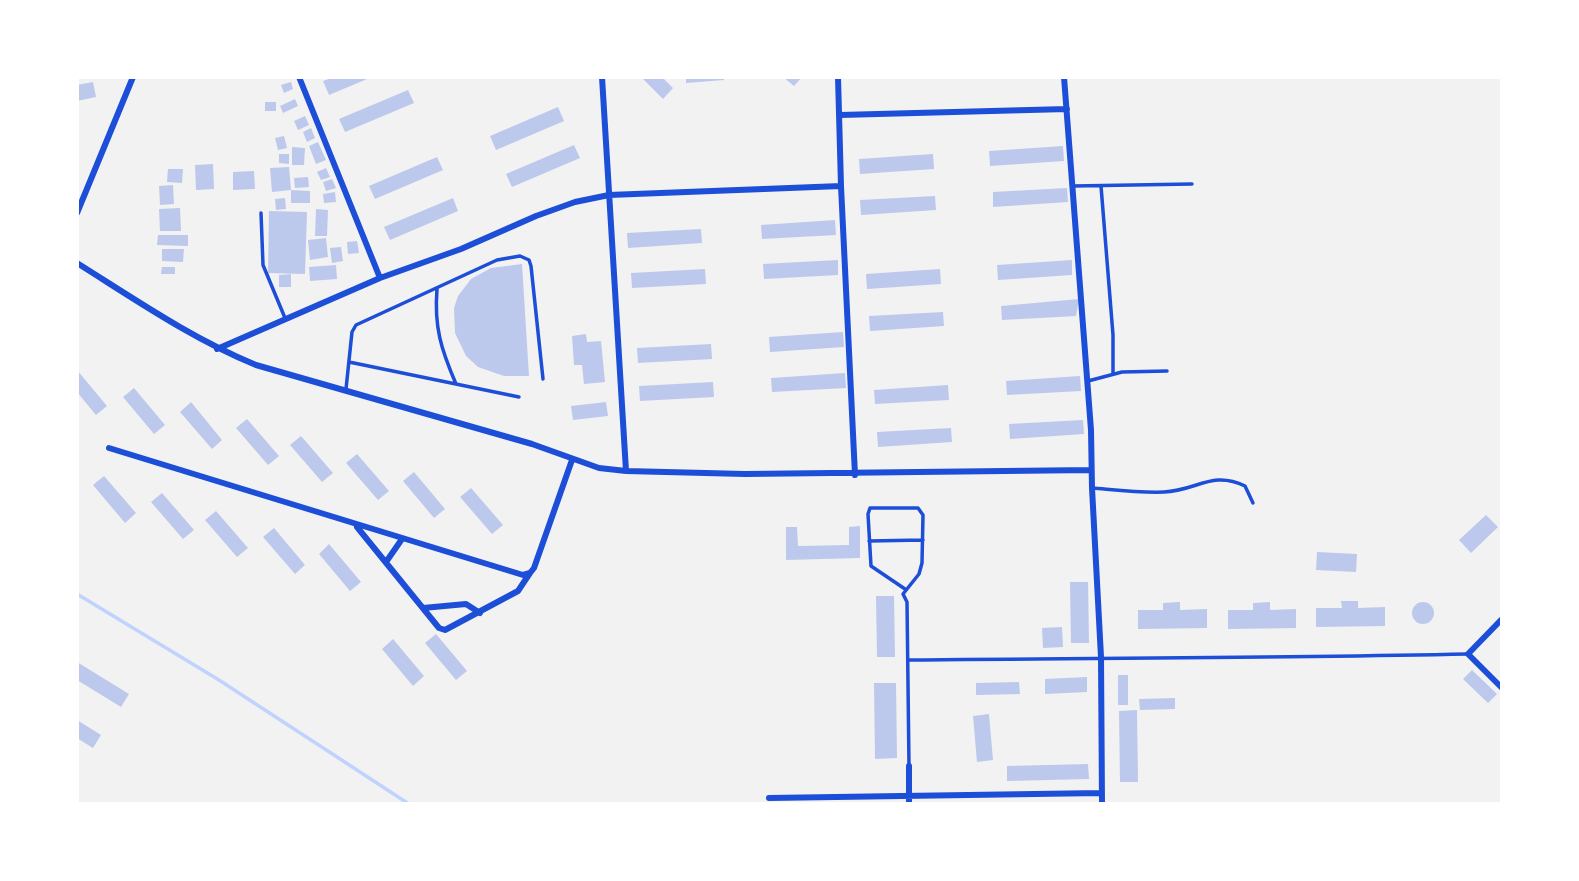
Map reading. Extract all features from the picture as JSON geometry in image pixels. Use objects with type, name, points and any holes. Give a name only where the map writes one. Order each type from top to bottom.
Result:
[{"type":"street","points":[[77,213],[132,77]]},
{"type":"street","points":[[299,77],[380,278]]},
{"type":"street","points":[[601,77],[626,471]]},
{"type":"street","points":[[838,77],[855,475]]},
{"type":"street","points":[[1064,77],[1088,381],[1101,657],[1102,804]]},
{"type":"street","points":[[840,115],[1067,109]]},
{"type":"street","points":[[217,349],[380,278],[461,249],[575,202],[610,195],[841,187]]},
{"type":"street","points":[[77,263],[178,328],[217,349],[256,365],[531,444],[600,468],[626,471],[855,475],[1091,470]]},
{"type":"street","points":[[109,448],[515,573],[530,573]]},
{"type":"street","points":[[356,525],[439,628],[445,630],[518,592],[534,568],[572,460]]},
{"type":"street","points":[[386,562],[402,539]]},
{"type":"street","points":[[423,608],[466,604],[480,613]]},
{"type":"street","points":[[1502,618],[1468,654],[1502,688]]},
{"type":"street","points":[[909,766],[909,800]]},
{"type":"street","points":[[768,798],[909,800],[1101,793]]},
{"type":"lane","points":[[1073,186],[1192,184]]},
{"type":"lane","points":[[1101,186],[1113,335],[1113,374]]},
{"type":"lane","points":[[261,212],[263,265],[285,318]]},
{"type":"lane","points":[[346,391],[352,332],[356,325],[497,260],[513,256],[525,257],[531,266],[543,379]]},
{"type":"lane","points":[[438,289],[438,335],[456,384]]},
{"type":"lane","points":[[349,362],[519,397]]},
{"type":"lane","points":[[1088,381],[1113,374],[1167,371]]},
{"type":"lane","points":[[1092,488],[1164,492],[1227,479],[1245,485],[1253,503]]},
{"type":"lane","points":[[905,589],[871,566],[868,514],[870,508],[918,508],[923,515],[921,569],[903,594],[907,602],[909,766]]},
{"type":"lane","points":[[869,541],[923,540]]},
{"type":"lane","points":[[908,660],[1468,654]]},
{"type":"building","points":[[334,77],[372,77],[329,95],[323,81]]},
{"type":"building","points":[[641,77],[662,77],[673,88],[663,99]]},
{"type":"building","points":[[686,77],[724,77],[724,80],[686,83]]},
{"type":"building","points":[[783,77],[802,77],[794,86]]},
{"type":"building","points":[[93,82],[96,97],[77,101],[77,85]]},
{"type":"building","points":[[291,82],[293,89],[284,93],[281,85]]},
{"type":"building","points":[[408,90],[414,103],[345,132],[339,119]]},
{"type":"building","points":[[295,99],[298,106],[283,113],[280,106]]},
{"type":"building","points":[[265,102],[276,102],[276,111],[265,111]]},
{"type":"building","points":[[558,107],[564,121],[496,150],[490,136]]},
{"type":"building","points":[[305,116],[309,125],[298,130],[294,121]]},
{"type":"building","points":[[311,128],[315,138],[307,142],[303,132]]},
{"type":"building","points":[[284,136],[287,148],[278,150],[275,138]]},
{"type":"building","points":[[318,142],[326,160],[316,164],[309,146]]},
{"type":"building","points":[[574,145],[580,158],[512,187],[506,174]]},
{"type":"building","points":[[1063,146],[1064,161],[990,166],[989,151]]},
{"type":"building","points":[[292,147],[305,148],[304,165],[292,165]]},
{"type":"building","points":[[279,154],[289,154],[289,164],[279,163]]},
{"type":"building","points":[[933,154],[934,169],[860,174],[859,159]]},
{"type":"building","points":[[437,157],[443,170],[375,199],[369,186]]},
{"type":"building","points":[[213,164],[214,189],[196,190],[195,165]]},
{"type":"building","points":[[289,167],[291,190],[272,192],[270,168]]},
{"type":"building","points":[[326,168],[330,177],[321,180],[317,172]]},
{"type":"building","points":[[168,169],[183,169],[182,183],[167,182]]},
{"type":"building","points":[[254,171],[255,189],[233,190],[233,172]]},
{"type":"building","points":[[308,177],[309,187],[295,188],[294,178]]},
{"type":"building","points":[[332,179],[336,188],[326,191],[323,182]]},
{"type":"building","points":[[173,185],[174,204],[160,205],[159,186]]},
{"type":"building","points":[[1067,188],[1068,202],[993,207],[993,192]]},
{"type":"building","points":[[291,190],[310,191],[310,203],[291,203]]},
{"type":"building","points":[[335,192],[336,202],[324,203],[323,194]]},
{"type":"building","points":[[935,196],[936,210],[861,215],[860,200]]},
{"type":"building","points":[[285,198],[286,209],[276,210],[275,199]]},
{"type":"building","points":[[453,198],[458,211],[390,240],[384,227]]},
{"type":"building","points":[[180,208],[181,231],[160,231],[159,209]]},
{"type":"building","points":[[316,209],[328,210],[327,236],[315,236]]},
{"type":"building","points":[[269,211],[307,212],[305,274],[268,273]]},
{"type":"building","points":[[835,220],[836,235],[762,239],[761,225]]},
{"type":"building","points":[[701,229],[702,243],[628,248],[627,233]]},
{"type":"building","points":[[158,235],[188,235],[188,246],[157,245]]},
{"type":"building","points":[[326,238],[328,257],[310,260],[308,240]]},
{"type":"building","points":[[357,241],[359,253],[348,254],[347,242]]},
{"type":"building","points":[[341,247],[343,261],[332,263],[330,248]]},
{"type":"building","points":[[162,249],[184,249],[183,262],[162,261]]},
{"type":"building","points":[[838,260],[838,275],[764,279],[763,264]]},
{"type":"building","points":[[1072,260],[1072,275],[998,280],[997,265]]},
{"type":"building","points":[[522,264],[529,376],[504,376],[478,367],[466,356],[455,333],[454,308],[458,296],[471,279],[491,268]]},
{"type":"building","points":[[336,265],[337,279],[310,281],[309,267]]},
{"type":"building","points":[[162,267],[175,267],[175,274],[161,274]]},
{"type":"building","points":[[705,269],[706,284],[632,288],[631,273]]},
{"type":"building","points":[[940,269],[941,284],[867,289],[866,274]]},
{"type":"building","points":[[291,274],[291,287],[279,287],[279,275]]},
{"type":"building","points":[[1079,299],[1076,316],[1002,320],[1001,306]]},
{"type":"building","points":[[943,312],[944,326],[870,331],[869,316]]},
{"type":"building","points":[[843,332],[844,347],[770,352],[769,337]]},
{"type":"building","points":[[586,334],[587,342],[601,341],[605,382],[584,384],[582,365],[574,365],[572,336]]},
{"type":"building","points":[[711,344],[712,359],[638,363],[637,348]]},
{"type":"building","points":[[77,370],[107,406],[96,415],[77,392]]},
{"type":"building","points":[[845,373],[846,388],[772,392],[771,378]]},
{"type":"building","points":[[1080,376],[1081,391],[1007,395],[1006,381]]},
{"type":"building","points":[[713,382],[714,397],[640,401],[639,386]]},
{"type":"building","points":[[948,385],[949,400],[875,404],[874,390]]},
{"type":"building","points":[[134,388],[165,425],[154,434],[123,397]]},
{"type":"building","points":[[191,402],[222,440],[212,449],[180,412]]},
{"type":"building","points":[[606,402],[608,416],[573,420],[571,406]]},
{"type":"building","points":[[247,419],[279,456],[268,465],[236,428]]},
{"type":"building","points":[[1083,420],[1084,434],[1010,439],[1009,424]]},
{"type":"building","points":[[951,428],[952,442],[878,447],[877,432]]},
{"type":"building","points":[[301,436],[333,473],[322,482],[290,445]]},
{"type":"building","points":[[357,454],[389,491],[378,500],[346,463]]},
{"type":"building","points":[[414,472],[445,509],[434,518],[403,481]]},
{"type":"building","points":[[104,476],[136,513],[125,523],[93,485]]},
{"type":"building","points":[[471,488],[503,525],[492,534],[460,497]]},
{"type":"building","points":[[162,493],[194,530],[183,539],[151,502]]},
{"type":"building","points":[[216,511],[248,548],[237,557],[205,520]]},
{"type":"building","points":[[1486,515],[1498,527],[1471,553],[1459,540]]},
{"type":"building","points":[[860,526],[860,558],[786,560],[786,527],[797,527],[798,546],[849,545],[849,527]]},
{"type":"building","points":[[274,528],[305,565],[295,574],[263,537]]},
{"type":"building","points":[[329,544],[361,582],[350,591],[319,554]]},
{"type":"building","points":[[1317,552],[1357,554],[1356,572],[1316,570]]},
{"type":"building","points":[[1070,582],[1088,582],[1089,643],[1071,643]]},
{"type":"building","points":[[876,596],[894,596],[895,657],[877,657]]},
{"type":"building","points":[[1341,601],[1358,601],[1358,608],[1385,607],[1385,626],[1316,627],[1316,608],[1342,608]]},
{"type":"building","points":[[1180,602],[1180,610],[1207,609],[1207,628],[1138,629],[1138,610],[1163,610],[1163,603]]},
{"type":"building","points":[[1270,602],[1270,610],[1296,609],[1296,628],[1228,629],[1228,610],[1253,610],[1253,603]]},
{"type":"building","points":[[1423,602],[1431,605],[1434,613],[1431,621],[1423,624],[1415,621],[1412,613],[1415,605]]},
{"type":"building","points":[[1062,627],[1063,647],[1043,648],[1042,628]]},
{"type":"building","points":[[436,634],[467,671],[456,680],[425,643]]},
{"type":"building","points":[[393,639],[424,676],[413,686],[382,649]]},
{"type":"building","points":[[77,662],[129,694],[121,707],[77,680]]},
{"type":"building","points":[[1472,670],[1497,694],[1488,703],[1463,679]]},
{"type":"building","points":[[1118,675],[1128,675],[1128,705],[1118,705]]},
{"type":"building","points":[[1087,677],[1087,692],[1045,694],[1045,679]]},
{"type":"building","points":[[1019,682],[1020,694],[976,695],[976,683]]},
{"type":"building","points":[[874,683],[896,683],[897,758],[875,759]]},
{"type":"building","points":[[1175,698],[1175,709],[1140,710],[1139,699]]},
{"type":"building","points":[[1137,710],[1138,782],[1120,782],[1119,711]]},
{"type":"building","points":[[989,714],[993,760],[977,762],[973,716]]},
{"type":"building","points":[[77,720],[101,735],[93,748],[77,738]]},
{"type":"building","points":[[1088,764],[1089,779],[1007,781],[1007,766]]},
{"type":"waterway","points":[[77,594],[219,680],[409,804]]}]
